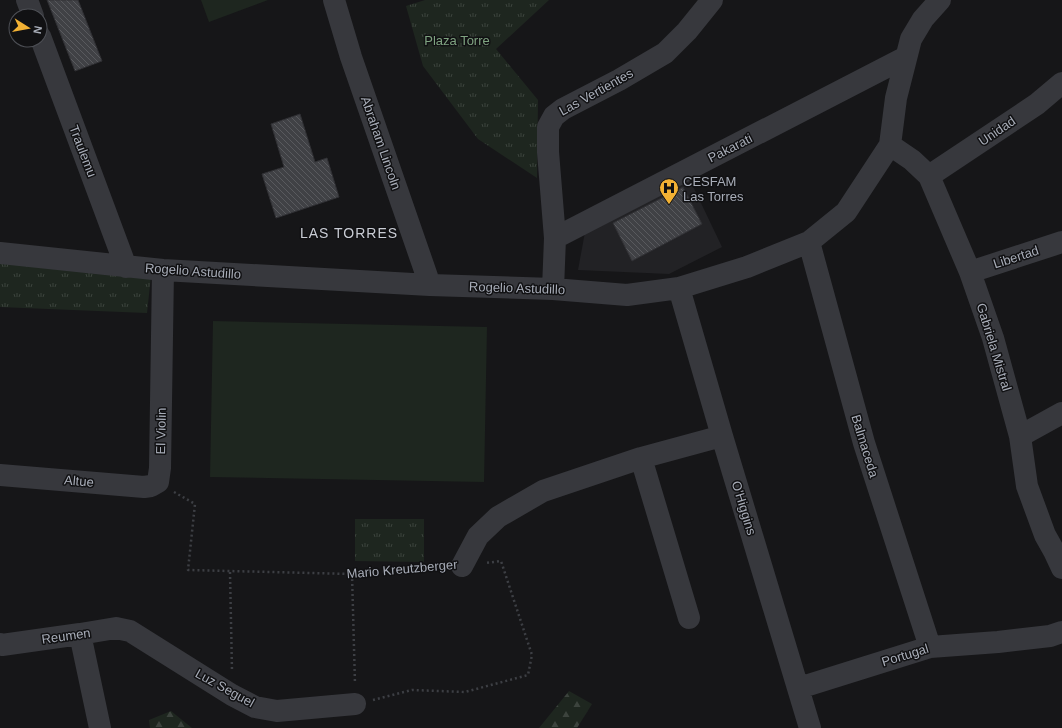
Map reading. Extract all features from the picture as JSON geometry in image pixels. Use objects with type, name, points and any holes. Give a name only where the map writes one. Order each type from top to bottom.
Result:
[{"type":"street","name":"Abraham Lincoln","points":[[334,0],[351,57],[430,285]]},
{"type":"street","name":"Las Vertientes","points":[[553,289],[555,238],[548,152],[548,127],[554,116],[562,109],[619,80],[665,53],[687,31],[712,0]]},
{"type":"street","name":"Rogelio Astudillo","points":[[0,253],[163,270],[430,285],[553,289],[628,295],[679,288],[747,267],[809,242],[846,212],[890,145],[896,98],[911,39],[923,19],[940,0]]},
{"type":"street","name":"Traulemu","points":[[44,48],[126,267]]},
{"type":"street","name":"Pakarati","points":[[555,238],[906,57]]},
{"type":"street","name":"Unidad","points":[[929,176],[1037,104],[1062,83]]},
{"type":"street","name":"Gabriela Mistral","points":[[890,145],[912,160],[929,176],[970,272],[993,338],[1020,436],[1027,486],[1045,535],[1059,556]]},
{"type":"street","name":"Balmaceda","points":[[809,242],[864,444],[930,647]]},
{"type":"street","name":"Libertad","points":[[970,272],[1062,242]]},
{"type":"street","name":"El Violin","points":[[158,482],[160,468],[163,270]]},
{"type":"street","name":"O'Higgins","points":[[679,288],[810,728]]},
{"type":"street","points":[[1020,436],[1062,413]]},
{"type":"street","name":"Mario Kreutzberger","points":[[462,566],[478,536],[498,517],[543,491],[641,458],[722,436]]},
{"type":"street","points":[[641,458],[689,618]]},
{"type":"street","name":"Altue","points":[[0,475],[144,487],[151,486],[158,482]]},
{"type":"street","name":"Reumen","points":[[1,644],[116,628],[130,630]]},
{"type":"street","name":"Luz Seguel","points":[[130,630],[232,695],[255,707],[277,711],[355,704]]},
{"type":"street","name":"Portugal","points":[[799,688],[930,647],[998,642],[1050,636],[1062,632]]},
{"type":"street","points":[[80,634],[100,728]]},
{"type":"path","name":"Mario Kreutzberger","points":[[158,482],[195,504],[188,570],[352,574],[462,566]]},
{"type":"path","points":[[352,574],[355,704],[412,690],[465,692],[528,675],[532,655],[501,561]]},
{"type":"path","points":[[230,572],[232,695]]},
{"type":"shaded area","name":"CESFAM Las Torres","points":[[689,178],[722,247],[669,274],[578,270],[585,232]]},
{"type":"green space","points":[[201,0],[268,0],[209,22]]},
{"type":"green space","name":"Plaza Torre","points":[[425,0],[549,0],[496,49],[538,100],[537,178],[478,139],[423,66],[406,6]]},
{"type":"green space","points":[[0,263],[151,276],[147,313],[0,307]]},
{"type":"green space","points":[[213,321],[487,327],[484,482],[210,477]]},
{"type":"green space","points":[[355,519],[424,519],[424,562],[355,561]]},
{"type":"green space","points":[[569,691],[592,704],[577,728],[539,728]]},
{"type":"green space","points":[[171,711],[192,728],[150,728],[149,720]]},
{"type":"building","points":[[47,0],[78,0],[102,61],[75,71]]},
{"type":"building","points":[[300,114],[315,162],[327,158],[339,197],[276,218],[262,174],[284,167],[271,124]]},
{"type":"building","points":[[683,187],[702,224],[632,261],[613,223]]},
{"type":"place","name":"CESFAM Las Torres","points":[[669,205]]},
{"type":"district","name":"LAS TORRES","points":[[349,233]]}]
